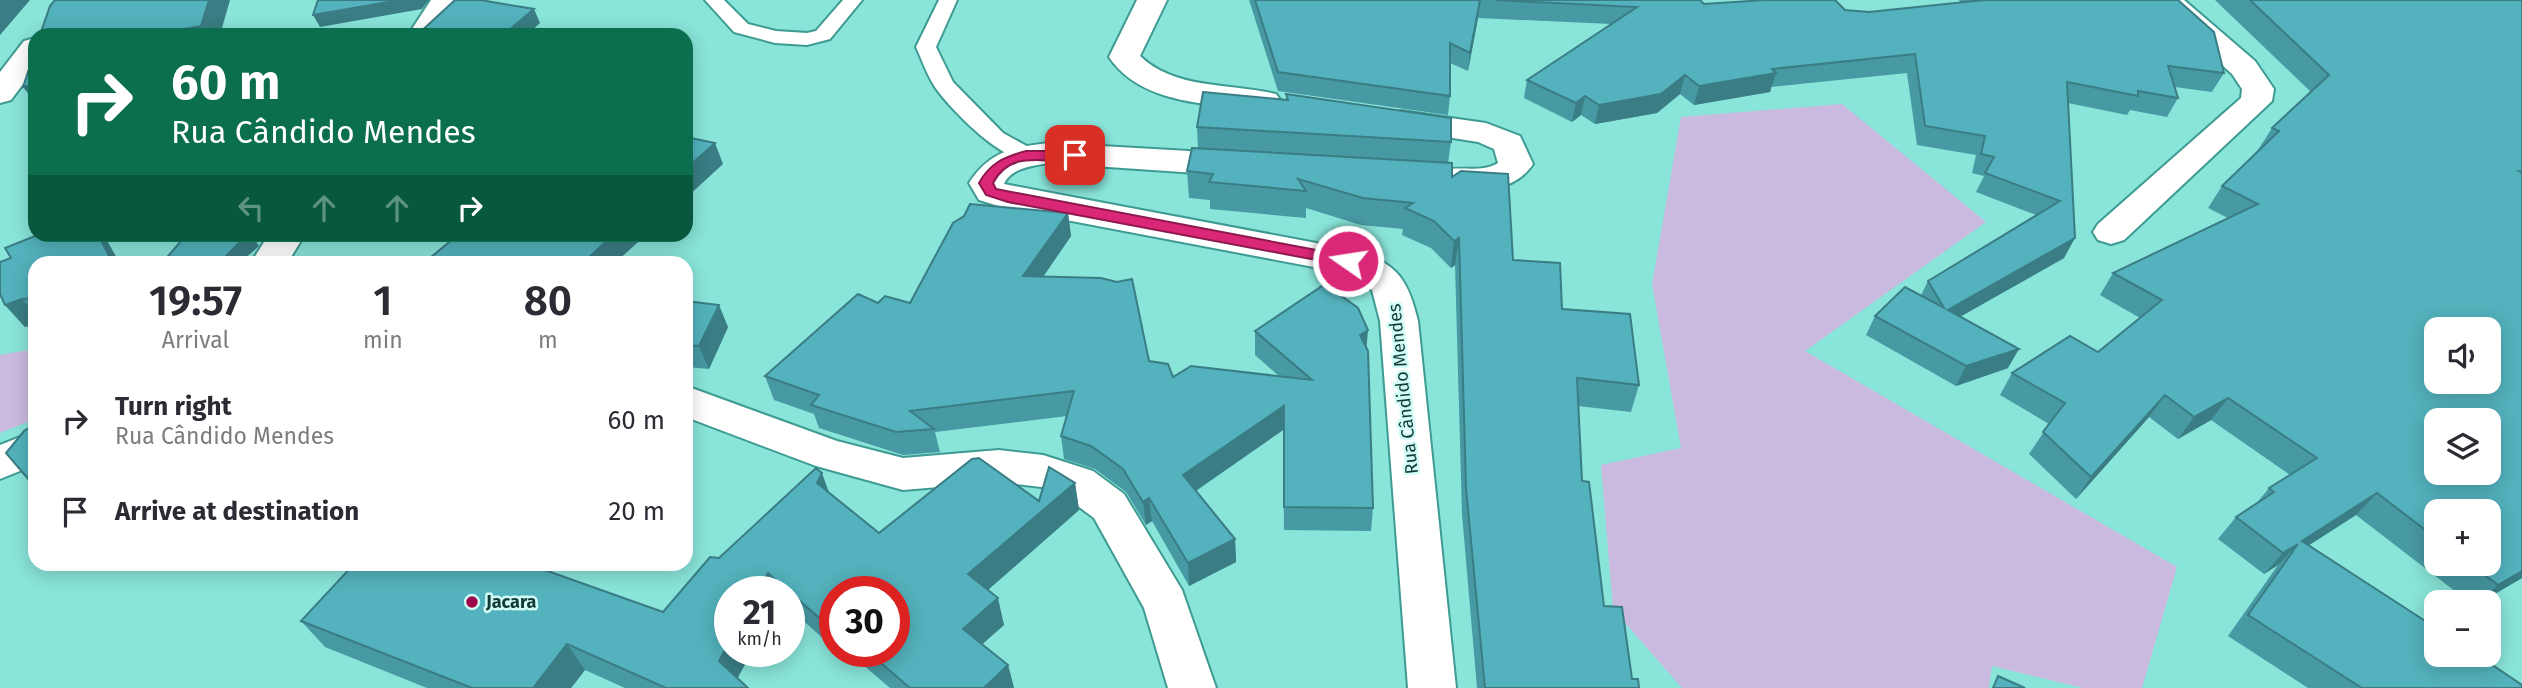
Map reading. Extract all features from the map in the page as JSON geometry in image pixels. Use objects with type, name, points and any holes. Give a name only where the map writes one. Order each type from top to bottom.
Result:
[{"type":"street","points":[[427,28],[446,0]]},
{"type":"street","points":[[1152,0],[1125,57],[1142,75],[1169,87],[1293,105]]},
{"type":"street","points":[[2111,232],[2256,101],[2258,89],[2249,73],[2166,0]]},
{"type":"street","points":[[0,93],[28,57]]},
{"type":"street","points":[[1376,117],[1486,133],[1508,143],[1516,164],[1511,171],[1497,178],[1416,176]]},
{"type":"street","name":"Rua Cândido Mendes","points":[[1267,166],[1049,153],[1026,155],[1002,163],[986,183],[991,192],[1008,198],[1348,261],[1377,272],[1392,288],[1399,321],[1432,688]]},
{"type":"street","points":[[693,404],[831,455],[903,474],[999,466],[1043,471],[1078,483],[1109,506],[1166,604],[1192,688]]},
{"type":"street","points":[[0,463],[28,450]]},
{"type":"lane","points":[[714,0],[741,28],[775,37],[807,39],[823,35],[853,0]]},
{"type":"lane","points":[[948,0],[926,47],[944,85],[996,138],[1026,155]]},
{"type":"shaded area","points":[[1842,104],[1986,222],[1805,351],[2177,567],[2142,688],[2083,688],[1992,666],[1989,688],[1682,688],[1613,609],[1601,465],[1681,448],[1652,284],[1681,117]]},
{"type":"shaded area","points":[[28,350],[28,422],[0,433],[0,355]]},
{"type":"building","points":[[55,0],[209,0],[201,26],[190,28],[42,28],[50,6]]},
{"type":"building","points":[[318,0],[400,0],[313,15]]},
{"type":"building","points":[[455,0],[480,0],[534,9],[511,28],[425,28]]},
{"type":"building","points":[[1255,0],[1480,0],[1470,53],[1450,43],[1450,96],[1278,72]]},
{"type":"building","points":[[1496,0],[1700,0],[1704,4],[1765,0],[1835,0],[1845,10],[1869,12],[1984,0],[2178,0],[2214,32],[2224,73],[2168,66],[2178,98],[2138,91],[2138,96],[2067,82],[2075,238],[1948,310],[2019,349],[1966,366],[1875,316],[1905,287],[1944,308],[1928,281],[2060,201],[1985,173],[1994,157],[1981,154],[1985,136],[1925,126],[1915,54],[1772,69],[1776,73],[1699,86],[1685,75],[1661,94],[1599,105],[1585,96],[1576,103],[1527,80],[1637,7]]},
{"type":"building","points":[[2250,0],[2522,0],[2522,171],[2519,171],[2522,173],[2522,571],[2498,585],[2486,576],[2501,576],[2501,499],[2424,499],[2424,529],[2377,493],[2302,541],[2424,620],[2424,667],[2495,667],[2522,685],[2522,688],[2362,688],[2248,615],[2298,544],[2283,553],[2236,517],[2274,492],[2269,488],[2317,458],[2228,398],[2194,417],[2165,395],[2091,477],[2043,432],[2065,403],[2012,373],[2070,336],[2098,352],[2162,300],[2113,273],[2258,204],[2222,186],[2279,131],[2272,128],[2329,75]]},
{"type":"building","points":[[28,72],[28,86],[23,87]]},
{"type":"building","points":[[1203,92],[1288,100],[1286,94],[1451,118],[1451,142],[1197,127]]},
{"type":"building","points":[[693,138],[715,143],[693,163]]},
{"type":"building","points":[[1192,148],[1452,163],[1452,177],[1461,171],[1508,174],[1513,260],[1560,263],[1562,309],[1630,314],[1639,385],[1577,378],[1582,481],[1589,482],[1604,606],[1622,607],[1632,679],[1638,679],[1639,688],[1485,688],[1466,488],[1459,238],[1454,241],[1434,221],[1405,208],[1413,203],[1363,198],[1298,179],[1306,191],[1209,182],[1213,174],[1187,171]]},
{"type":"building","points":[[970,204],[1068,213],[1023,276],[1101,278],[1117,282],[1132,279],[1149,361],[1168,364],[1173,377],[1191,366],[1312,380],[1255,331],[1325,284],[1358,308],[1368,330],[1360,335],[1368,351],[1373,508],[1284,507],[1284,406],[1183,475],[1235,539],[1188,563],[1149,498],[1143,502],[1123,469],[1091,446],[1061,436],[1074,391],[910,411],[934,429],[896,432],[811,405],[819,395],[765,376],[858,294],[878,303],[885,296],[910,303],[953,223],[964,216]]},
{"type":"building","points":[[28,239],[28,242],[102,242],[109,256],[28,256],[28,299],[5,305],[0,294],[0,262],[11,258],[5,248]]},
{"type":"building","points":[[180,242],[240,242],[226,256],[168,256]]},
{"type":"building","points":[[449,242],[605,242],[590,256],[432,256]]},
{"type":"building","points":[[693,302],[719,305],[699,346],[693,346]]},
{"type":"building","points":[[28,428],[28,479],[6,453]]},
{"type":"building","points":[[979,458],[1039,501],[1049,467],[1075,483],[968,574],[998,598],[963,629],[1008,665],[984,688],[910,688],[886,667],[910,667],[910,576],[819,576],[819,618],[805,605],[805,576],[771,576],[768,573],[766,576],[714,576],[714,667],[725,667],[748,688],[666,688],[567,644],[533,688],[472,688],[301,621],[347,571],[548,571],[663,612],[710,557],[719,558],[816,468],[822,473],[817,483],[879,533],[972,459]]},
{"type":"building","points":[[1998,676],[2025,688],[1993,688]]},
{"type":"place","name":"Jacara","points":[[472,602]]},
{"type":"route","points":[[1075,155],[1026,155],[1002,163],[986,183],[991,192],[1008,198],[1348,261]]}]
